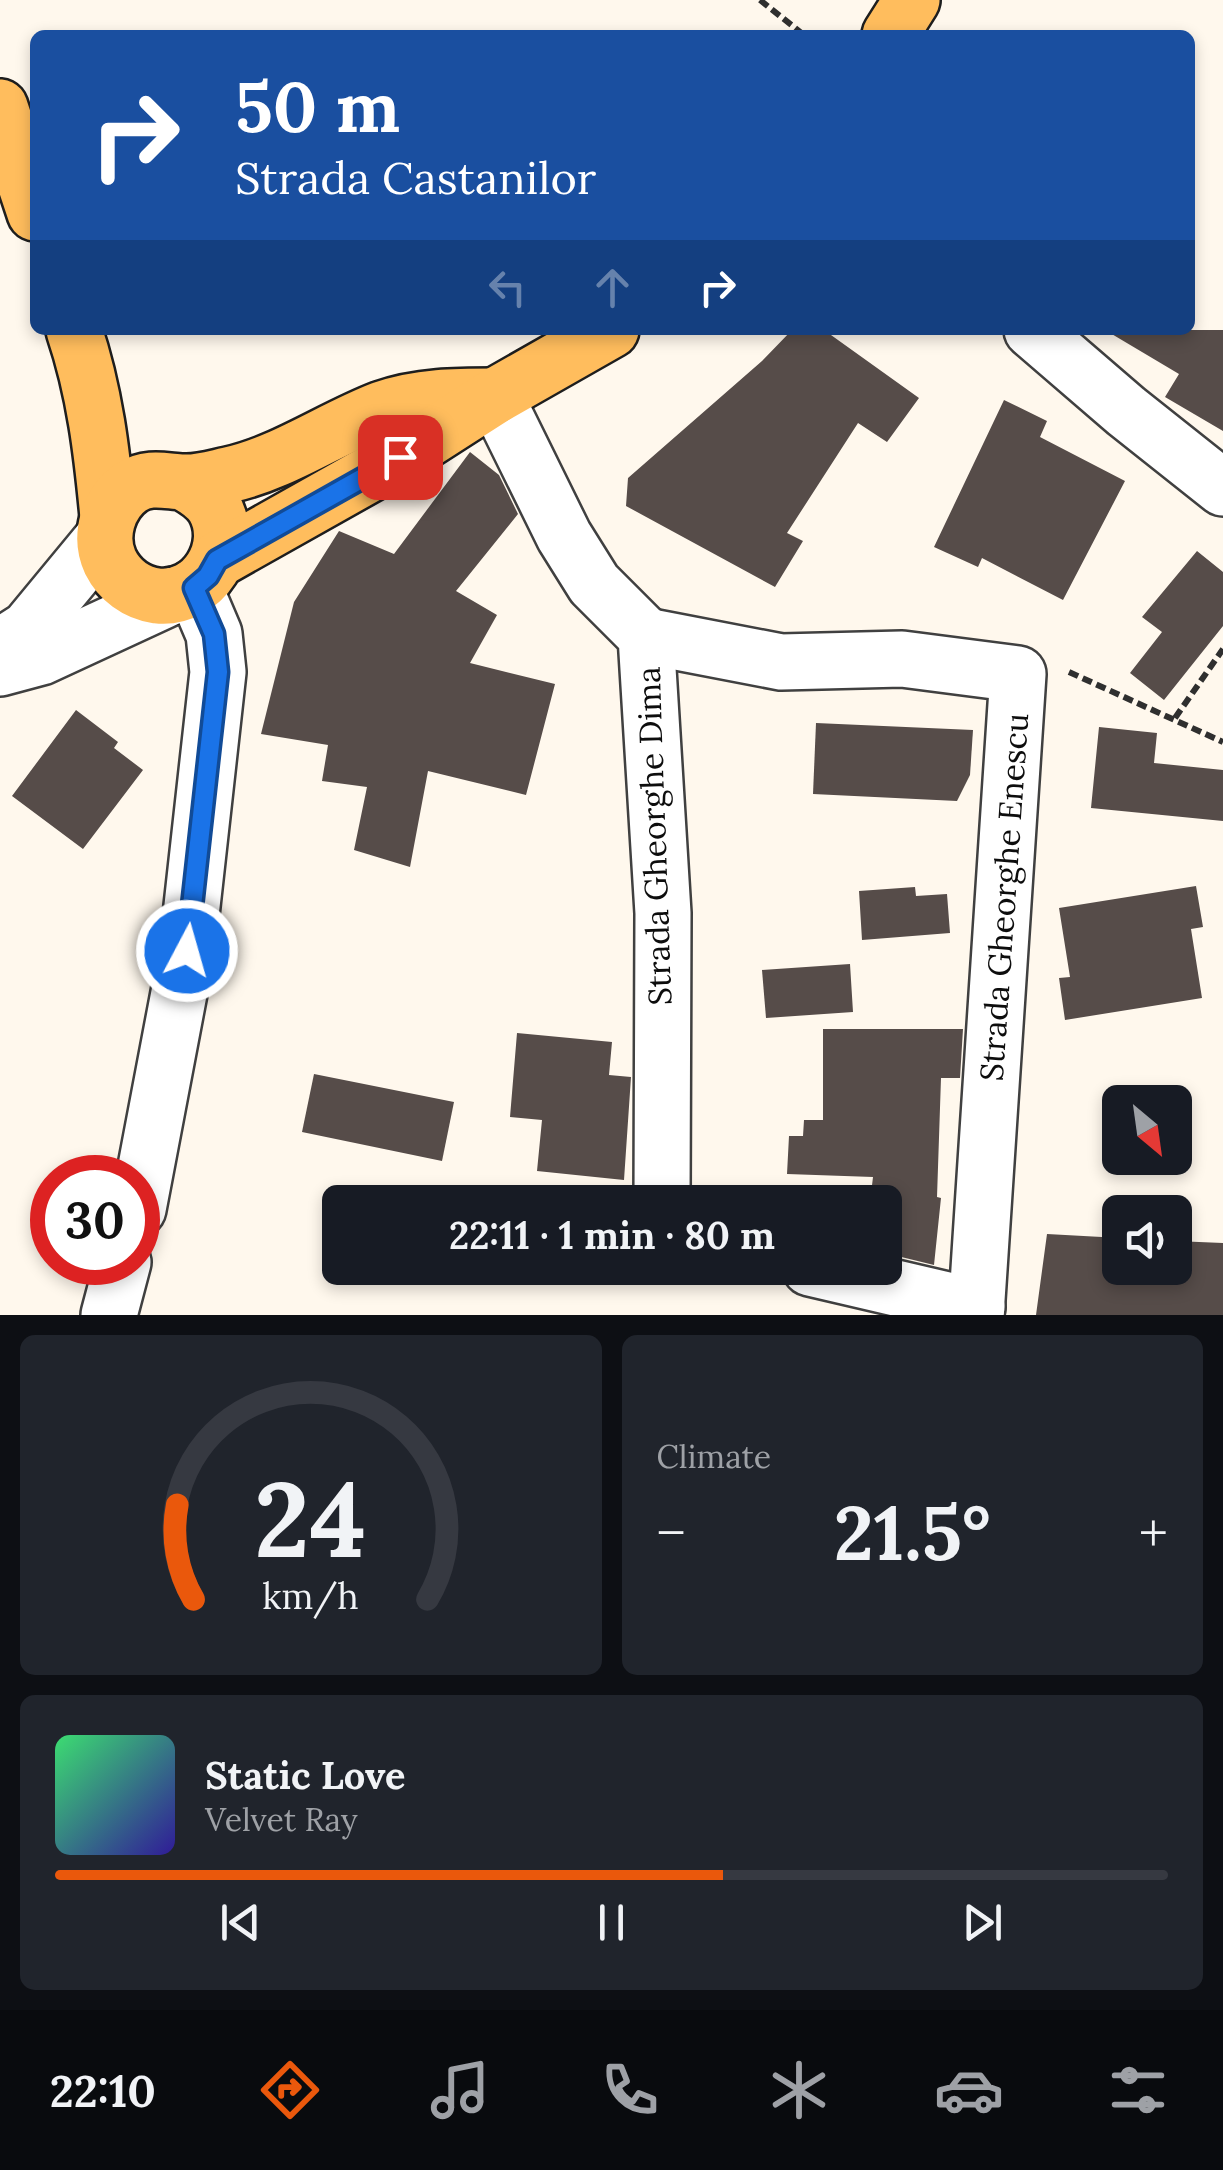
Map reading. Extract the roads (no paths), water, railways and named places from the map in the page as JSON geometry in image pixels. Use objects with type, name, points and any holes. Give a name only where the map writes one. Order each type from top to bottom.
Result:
[{"type":"main road","points":[[893,30],[912,0]]},
{"type":"main road","points":[[0,108],[30,197]]},
{"type":"main road","points":[[76,335],[99,427],[107,554],[125,583],[157,596],[195,581],[495,396],[602,335]]},
{"type":"main road","points":[[185,483],[233,474],[282,456],[383,409],[442,395],[495,396]]},
{"type":"main road","points":[[106,527],[118,500],[148,480],[185,483],[201,492],[214,506],[222,542],[195,581]]},
{"type":"street","points":[[1038,335],[1223,488]]},
{"type":"street","name":"Strada Gheorghe Dima","points":[[495,396],[564,536],[594,584],[646,636],[662,913],[662,1185]]},
{"type":"street","points":[[0,647],[28,629],[106,527]]},
{"type":"street","points":[[0,668],[40,656],[195,581],[214,634],[218,672],[187,951],[148,1155]]},
{"type":"street","name":"Strada Gheorghe Enescu","points":[[646,636],[781,662],[902,660],[1018,674],[976,1311]]},
{"type":"street","points":[[109,1315],[117,1285]]},
{"type":"street","points":[[876,1285],[976,1311]]}]
